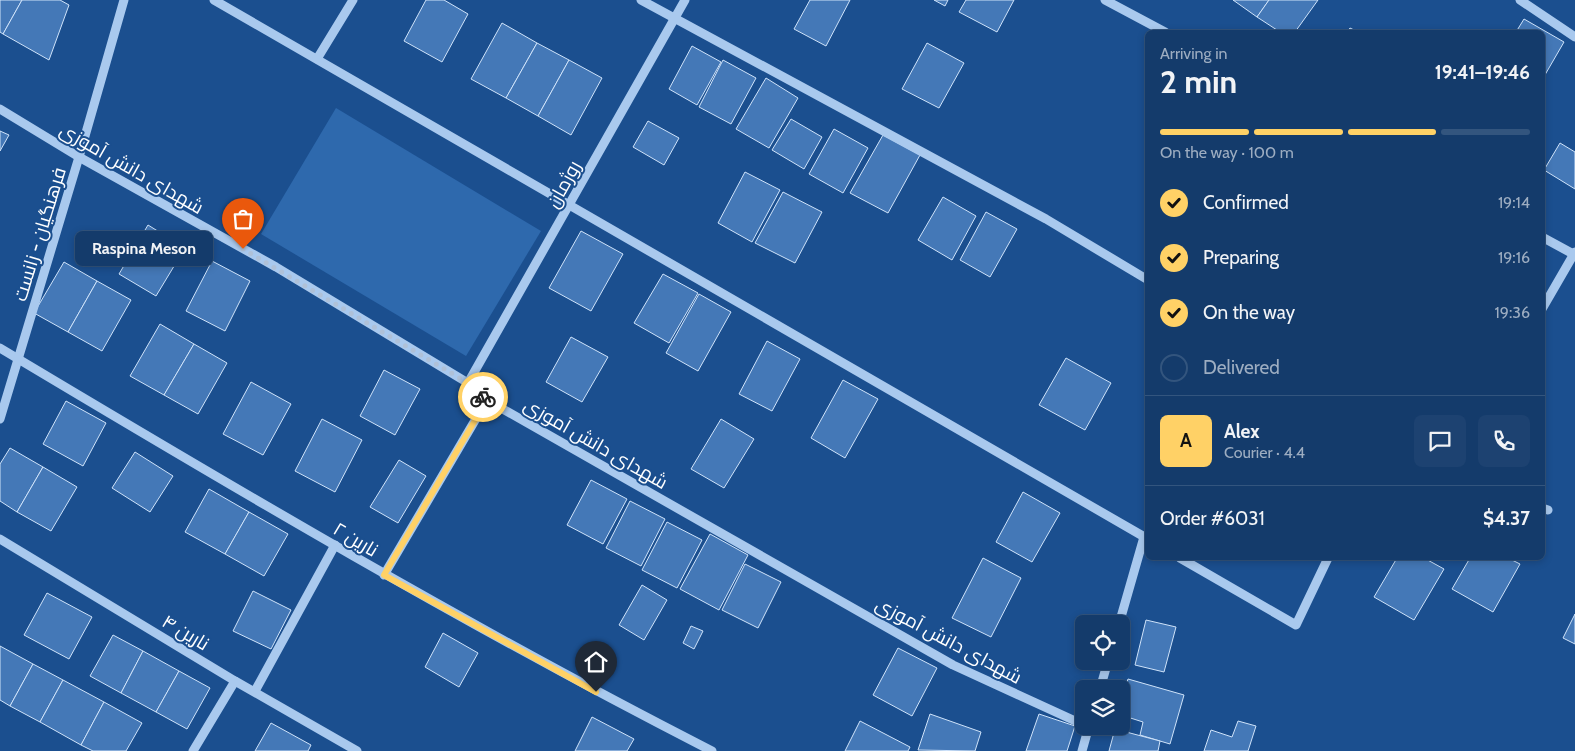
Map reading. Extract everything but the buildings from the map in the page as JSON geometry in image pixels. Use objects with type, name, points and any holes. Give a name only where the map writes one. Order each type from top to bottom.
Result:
[{"type":"street","name":"فرهنگیان - زانست","points":[[0,419],[124,0]]},
{"type":"street","points":[[214,0],[1145,537]]},
{"type":"street","points":[[317,59],[353,0]]},
{"type":"street","points":[[641,0],[1046,219],[1145,278]]},
{"type":"street","name":"روژمان","points":[[468,383],[685,0]]},
{"type":"street","points":[[1105,0],[1161,30]]},
{"type":"street","points":[[1520,0],[1575,38]]},
{"type":"street","name":"شهدای دانش آموزی","points":[[0,109],[79,157],[276,268],[468,383],[487,400],[954,665],[1075,720]]},
{"type":"street","points":[[1545,239],[1575,254],[1545,304]]},
{"type":"street","name":"نارین ۲","points":[[0,348],[384,575],[579,683],[712,751]]},
{"type":"street","points":[[384,575],[487,400]]},
{"type":"street","name":"نارین ۴","points":[[0,539],[235,681],[357,751]]},
{"type":"street","points":[[1122,615],[1145,541]]},
{"type":"street","points":[[255,691],[335,545]]},
{"type":"street","points":[[1183,560],[1296,625],[1327,560]]},
{"type":"street","points":[[193,751],[235,681]]},
{"type":"street","points":[[1082,751],[1085,735]]},
{"type":"shaded area","points":[[336,108],[541,231],[466,356],[261,234]]},
{"type":"way so far","points":[[243,249],[468,383],[483,397]]},
{"type":"place","name":"Raspina Meson","points":[[243,249]]},
{"type":"route","points":[[483,397],[487,400],[384,575],[596,692]]}]
